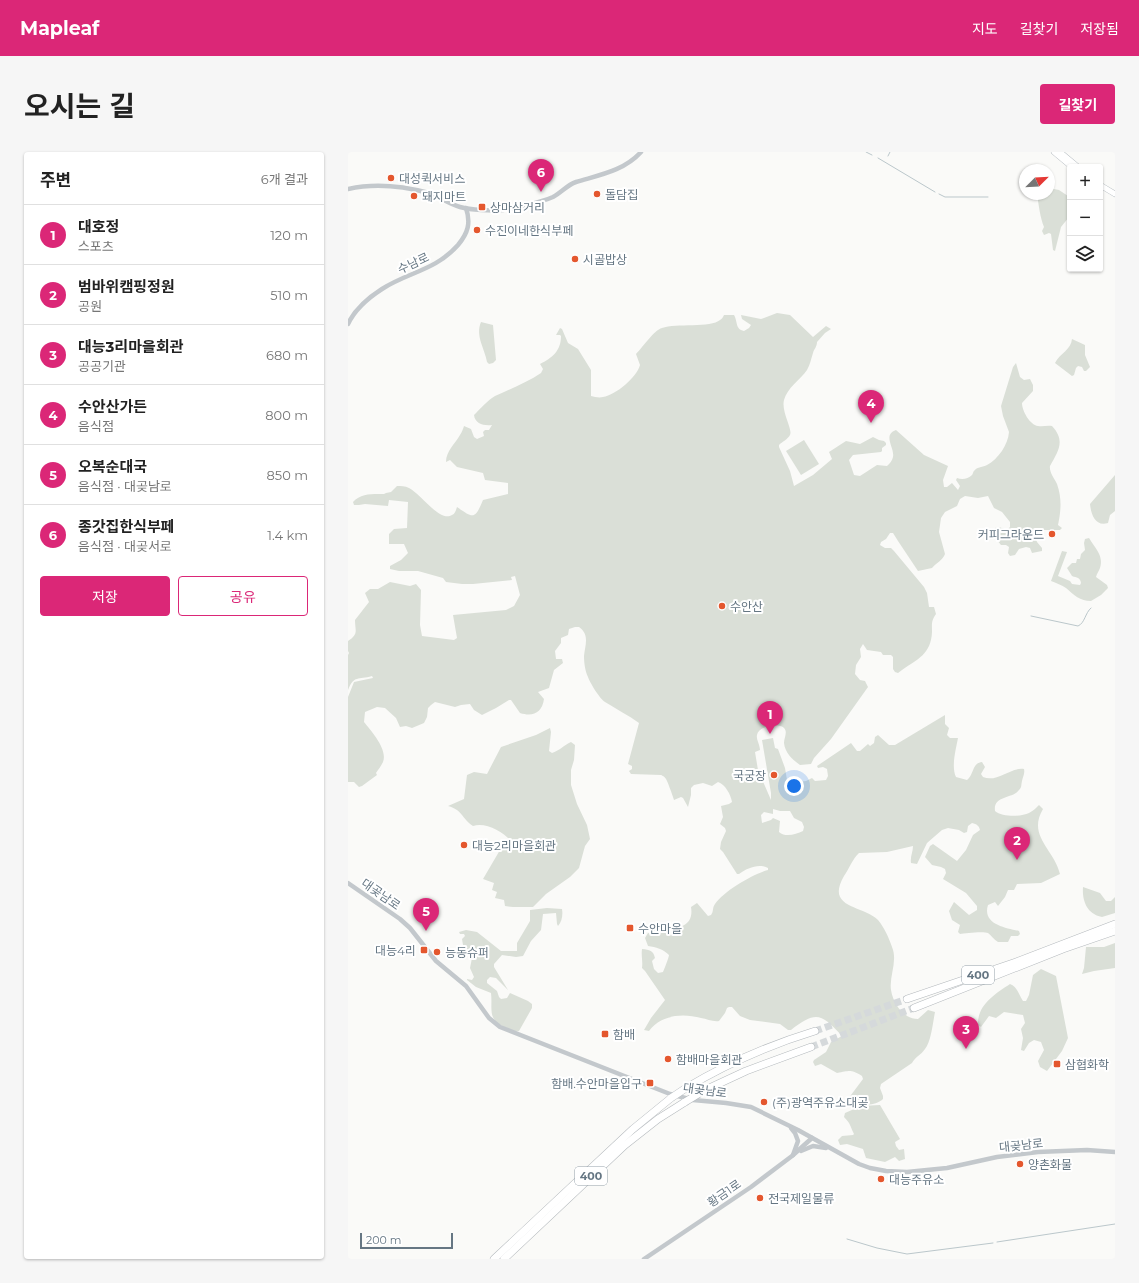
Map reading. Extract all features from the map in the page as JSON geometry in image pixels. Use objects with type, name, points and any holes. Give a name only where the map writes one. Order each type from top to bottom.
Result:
[{"type":"highway","name":"400","points":[[914,1008],[1115,924]]},
{"type":"highway","name":"400","points":[[1062,946],[1115,931]]},
{"type":"highway","name":"400","points":[[907,999],[1048,952]]},
{"type":"highway","name":"400","points":[[494,1259],[633,1129],[671,1098],[719,1069],[759,1050],[815,1031]]},
{"type":"highway","name":"400","points":[[504,1259],[625,1145],[658,1119],[703,1091],[746,1071],[811,1047]]},
{"type":"main road","points":[[1054,152],[1068,164]]},
{"type":"main road","points":[[1060,152],[1074,164]]},
{"type":"main road","points":[[1103,184],[1115,190]]},
{"type":"main road","points":[[1103,187],[1115,194]]},
{"type":"street","points":[[348,189],[377,185],[401,188],[429,193],[452,204],[466,208],[503,210],[557,195],[571,184],[601,175],[625,165],[641,152]]},
{"type":"street","name":"수남로","points":[[348,324],[359,309],[376,293],[388,285],[432,266],[449,254],[468,230],[469,216],[466,208]]},
{"type":"street","name":"대곶남로","points":[[348,883],[400,919],[410,928],[436,961],[466,986],[489,1018],[500,1027],[667,1093],[693,1100],[751,1107],[870,1168],[897,1172],[947,1168],[1017,1154],[1087,1150],[1115,1152]]},
{"type":"street","points":[[789,1126],[796,1133],[798,1141],[792,1156]]},
{"type":"street","name":"황금1로","points":[[644,1259],[751,1187],[792,1156],[812,1138]]},
{"type":"street","points":[[792,1156],[813,1146],[831,1149]]},
{"type":"shaded area","points":[[1055,189],[1067,195],[1067,220],[1061,227],[1055,251],[1053,250],[1051,234],[1049,233],[1044,235],[1042,231],[1044,227],[1038,200],[1055,200]]},
{"type":"shaded area","points":[[777,313],[790,315],[813,337],[826,326],[831,329],[817,342],[807,370],[791,388],[784,400],[784,410],[790,429],[790,435],[779,445],[779,447],[790,471],[794,486],[813,475],[832,459],[829,452],[846,441],[860,444],[873,437],[886,443],[881,452],[853,455],[849,460],[854,475],[860,476],[877,465],[887,466],[893,457],[889,438],[892,432],[896,430],[924,455],[948,466],[943,480],[944,487],[947,487],[952,483],[958,490],[960,486],[956,480],[957,478],[963,479],[969,477],[976,469],[987,465],[1002,451],[1007,442],[1009,432],[1001,406],[1013,367],[1016,363],[1020,377],[1024,380],[1030,379],[1033,385],[1033,391],[1022,403],[1025,414],[1035,425],[1052,426],[1059,436],[1060,441],[1058,451],[1050,466],[1050,470],[1060,494],[1058,525],[1062,528],[1060,530],[1044,530],[1034,534],[1037,542],[1042,548],[1042,551],[1032,553],[1030,548],[1026,547],[1019,549],[1015,555],[1010,556],[1008,553],[1009,547],[1006,545],[1001,545],[995,537],[994,531],[995,528],[999,527],[1007,530],[1010,527],[1010,522],[1002,512],[994,508],[988,496],[978,498],[965,496],[960,499],[957,506],[945,512],[941,518],[939,532],[945,554],[943,558],[932,568],[918,571],[893,533],[890,533],[880,545],[885,548],[891,548],[894,551],[924,587],[927,593],[929,607],[934,607],[936,614],[932,623],[931,639],[926,651],[918,659],[898,673],[893,669],[893,657],[891,655],[883,655],[881,652],[867,650],[863,644],[860,649],[861,657],[856,665],[855,674],[860,680],[865,681],[868,687],[831,739],[814,758],[811,764],[800,765],[790,756],[784,743],[786,731],[781,726],[774,725],[765,727],[758,732],[757,735],[760,750],[755,752],[758,770],[771,800],[762,740],[773,738],[775,748],[778,749],[785,768],[790,792],[798,792],[797,785],[799,782],[812,778],[815,781],[826,780],[828,776],[827,769],[823,767],[818,768],[817,766],[851,743],[857,751],[860,751],[868,744],[870,746],[874,743],[875,737],[878,735],[889,745],[895,745],[945,715],[945,724],[949,728],[947,735],[950,738],[958,738],[954,763],[956,777],[967,780],[976,765],[982,762],[985,767],[981,774],[983,777],[988,778],[998,777],[1014,770],[1024,769],[1020,789],[1016,793],[997,802],[995,811],[1002,814],[1017,816],[1029,813],[1039,805],[1043,809],[1038,827],[1040,835],[1053,857],[1060,874],[1041,883],[1017,884],[1014,890],[1008,890],[998,906],[995,902],[988,905],[988,917],[991,921],[1001,926],[1019,931],[1020,934],[1018,936],[1011,936],[1008,942],[998,942],[986,932],[960,934],[958,932],[960,925],[952,920],[949,911],[954,902],[969,915],[977,910],[977,906],[966,893],[943,879],[946,873],[945,869],[932,865],[925,857],[930,846],[933,844],[957,861],[966,850],[973,835],[980,830],[978,826],[972,823],[968,826],[967,832],[964,833],[959,830],[948,828],[942,830],[927,843],[917,864],[911,863],[913,846],[887,852],[859,853],[844,876],[839,887],[839,895],[842,900],[848,905],[871,915],[878,920],[891,944],[894,952],[894,963],[891,979],[891,990],[896,1005],[903,1013],[918,1019],[928,1010],[935,1012],[927,1046],[912,1063],[881,1084],[880,1088],[883,1099],[875,1104],[862,1104],[849,1101],[851,1095],[863,1079],[862,1076],[850,1071],[837,1073],[821,1064],[815,1066],[813,1062],[814,1060],[826,1052],[831,1042],[842,1036],[829,1023],[818,1017],[813,1017],[791,1030],[788,1030],[780,1024],[750,1020],[740,1016],[732,1007],[729,1007],[719,1021],[712,1021],[694,1016],[679,1016],[660,1022],[649,1031],[644,1030],[665,1000],[642,968],[642,949],[649,950],[653,953],[655,958],[652,961],[654,969],[658,973],[663,972],[669,955],[664,951],[648,946],[645,938],[648,933],[652,934],[655,927],[674,928],[685,924],[691,915],[691,907],[697,903],[708,916],[711,915],[715,904],[725,894],[747,879],[768,870],[768,868],[757,866],[737,874],[720,849],[721,842],[726,831],[720,824],[723,817],[721,806],[732,802],[727,790],[721,783],[718,782],[712,786],[703,783],[694,785],[691,788],[688,807],[681,797],[674,800],[665,777],[661,775],[631,774],[629,771],[632,769],[632,766],[628,764],[639,723],[605,702],[593,687],[587,675],[585,666],[584,656],[586,637],[585,633],[579,627],[569,629],[568,635],[561,638],[561,643],[555,651],[556,659],[562,659],[563,663],[554,670],[549,688],[538,692],[544,699],[541,708],[536,713],[520,713],[511,700],[482,715],[474,710],[470,704],[455,707],[435,702],[428,708],[427,717],[424,723],[412,728],[406,726],[400,727],[396,718],[385,708],[377,707],[365,712],[364,722],[381,746],[384,757],[383,762],[376,773],[377,775],[362,786],[359,787],[354,782],[348,782],[348,697],[354,682],[373,678],[372,676],[357,679],[352,682],[348,690],[348,641],[355,634],[355,620],[369,602],[365,593],[370,589],[378,589],[390,582],[410,586],[416,584],[421,590],[420,625],[422,636],[454,640],[457,638],[453,615],[506,610],[514,606],[520,595],[515,576],[511,577],[512,580],[462,584],[446,582],[443,578],[418,571],[399,571],[390,569],[390,566],[401,560],[408,553],[404,544],[389,544],[389,534],[394,529],[407,528],[408,502],[389,500],[388,506],[365,504],[354,505],[353,502],[363,496],[371,494],[384,494],[391,492],[397,486],[403,486],[414,491],[442,515],[447,516],[453,514],[457,507],[467,514],[473,515],[478,511],[483,500],[508,494],[508,483],[485,480],[483,473],[457,467],[450,460],[446,462],[447,454],[461,434],[464,426],[471,429],[474,437],[477,439],[484,436],[483,432],[485,430],[489,430],[492,425],[480,424],[474,415],[487,402],[495,396],[541,373],[543,369],[540,364],[558,350],[561,336],[556,335],[560,328],[562,329],[568,343],[578,349],[591,370],[591,396],[600,397],[608,396],[614,393],[635,375],[640,365],[636,354],[659,329],[676,326],[709,324],[721,320],[724,315],[734,315],[739,329],[744,331],[751,325],[742,319],[741,315],[761,319]],"holes":[[[773,809],[790,811],[794,818],[802,822],[804,827],[803,831],[785,835],[779,832],[780,821],[773,818],[762,823],[761,815],[764,812],[773,814]]]},
{"type":"shaded area","points":[[481,322],[493,325],[496,360],[489,364],[487,362],[479,332]]},
{"type":"shaded area","points":[[1072,339],[1085,345],[1085,355],[1090,367],[1084,371],[1082,367],[1078,366],[1074,375],[1072,376],[1055,363],[1068,349]]},
{"type":"shaded area","points":[[804,440],[819,464],[801,475],[786,451]]},
{"type":"shaded area","points":[[1115,475],[1115,511],[1110,515],[1108,523],[1100,523],[1094,519],[1090,504]]},
{"type":"shaded area","points":[[1089,538],[1101,560],[1100,568],[1096,577],[1107,585],[1108,588],[1101,595],[1091,601],[1087,601],[1080,599],[1064,587],[1051,581],[1062,551],[1067,552],[1058,576],[1070,581],[1072,584],[1080,585],[1080,580],[1072,576],[1067,568],[1072,563],[1076,563],[1077,559],[1080,559],[1081,554],[1085,550],[1085,539]]},
{"type":"shaded area","points":[[550,728],[549,751],[552,753],[555,752],[571,742],[575,745],[574,760],[571,770],[571,785],[577,804],[587,825],[590,839],[585,846],[579,868],[570,877],[546,894],[533,907],[505,906],[504,900],[495,898],[497,892],[492,890],[494,883],[483,879],[500,850],[510,843],[510,840],[503,833],[488,826],[473,826],[457,810],[448,806],[464,799],[467,775],[474,772],[487,774],[501,747],[536,735]]},
{"type":"shaded area","points":[[1083,887],[1100,893],[1106,901],[1111,901],[1115,897],[1115,913],[1102,917],[1089,910],[1083,897]]},
{"type":"shaded area","points":[[547,908],[562,909],[562,918],[558,926],[556,913],[543,914],[541,930],[531,941],[523,956],[516,957],[502,955],[494,964],[494,967],[508,990],[496,978],[490,977],[487,980],[487,983],[497,991],[501,999],[507,998],[510,993],[532,1004],[532,1008],[519,1031],[513,1031],[500,1025],[493,1018],[491,1009],[491,993],[476,987],[467,980],[472,980],[474,977],[470,968],[472,958],[469,955],[461,953],[457,949],[463,945],[462,939],[465,936],[459,932],[466,930],[477,932],[501,951],[517,951],[517,943],[530,921],[530,910]]},
{"type":"shaded area","points":[[1115,943],[1115,968],[1082,974],[1086,947],[1104,947]]},
{"type":"shaded area","points":[[1041,969],[1056,976],[1068,1038],[1062,1051],[1047,1071],[1040,1067],[1038,1061],[1044,1050],[1041,1042],[1034,1040],[1029,1043],[1024,1051],[1021,1050],[1023,1038],[1021,1029],[1025,1023],[1023,1015],[1004,1012],[996,1018],[989,1016],[981,1027],[978,1025],[978,1018],[984,1006],[993,996],[1010,984],[1016,989],[1023,1001],[1026,1001],[1029,995],[1033,975]]},
{"type":"shaded area","points":[[880,1105],[900,1139],[895,1142],[896,1146],[899,1150],[904,1149],[905,1159],[899,1161],[895,1157],[885,1162],[866,1158],[863,1149],[847,1144],[840,1145],[838,1140],[842,1136],[854,1134],[849,1123],[844,1117],[845,1113],[861,1106]]},
{"type":"waterway","points":[[866,152],[872,155]]},
{"type":"waterway","points":[[888,156],[890,152]]},
{"type":"waterway","points":[[878,158],[935,192]]},
{"type":"waterway","points":[[939,194],[945,197],[988,197]]},
{"type":"waterway","points":[[1031,616],[1078,626],[1082,623],[1087,612],[1091,608]]},
{"type":"waterway","points":[[997,1242],[1115,1224]]},
{"type":"waterway","points":[[847,1239],[877,1248],[907,1254],[993,1243]]},
{"type":"tunnel","points":[[815,1031],[907,999]]},
{"type":"tunnel","points":[[811,1047],[914,1008]]},
{"type":"place","name":"대성퀵서비스","points":[[391,178]]},
{"type":"place","name":"종갓집한식부페","points":[[541,192]]},
{"type":"place","name":"돌담집","points":[[597,194]]},
{"type":"place","name":"돼지마트","points":[[414,196]]},
{"type":"place","name":"상마삼거리","points":[[482,207]]},
{"type":"place","name":"수진이네한식부페","points":[[477,230]]},
{"type":"place","name":"시골밥상","points":[[575,259]]},
{"type":"place","name":"수안산가든","points":[[871,423]]},
{"type":"place","name":"커피그라운드","points":[[1052,534]]},
{"type":"place","name":"수안산","points":[[722,606]]},
{"type":"place","name":"대호정","points":[[770,734]]},
{"type":"place","name":"국궁장","points":[[774,775]]},
{"type":"place","name":"대능2리마을회관","points":[[464,845]]},
{"type":"place","name":"범바위캠핑정원","points":[[1017,860]]},
{"type":"place","name":"수안마을","points":[[630,928]]},
{"type":"place","name":"오복순대국","points":[[426,931]]},
{"type":"place","name":"대능4리","points":[[424,950]]},
{"type":"place","name":"능동슈퍼","points":[[437,952]]},
{"type":"place","name":"함배","points":[[605,1034]]},
{"type":"place","name":"대능3리마을회관","points":[[966,1049]]},
{"type":"place","name":"함배마을회관","points":[[668,1059]]},
{"type":"place","name":"삼협화학","points":[[1057,1064]]},
{"type":"place","name":"함배.수안마을입구","points":[[650,1083]]},
{"type":"place","name":"(주)광역주유소대곶","points":[[764,1102]]},
{"type":"place","name":"양촌화물","points":[[1020,1164]]},
{"type":"place","name":"대능주유소","points":[[881,1179]]},
{"type":"place","name":"전국제일물류","points":[[760,1198]]}]
